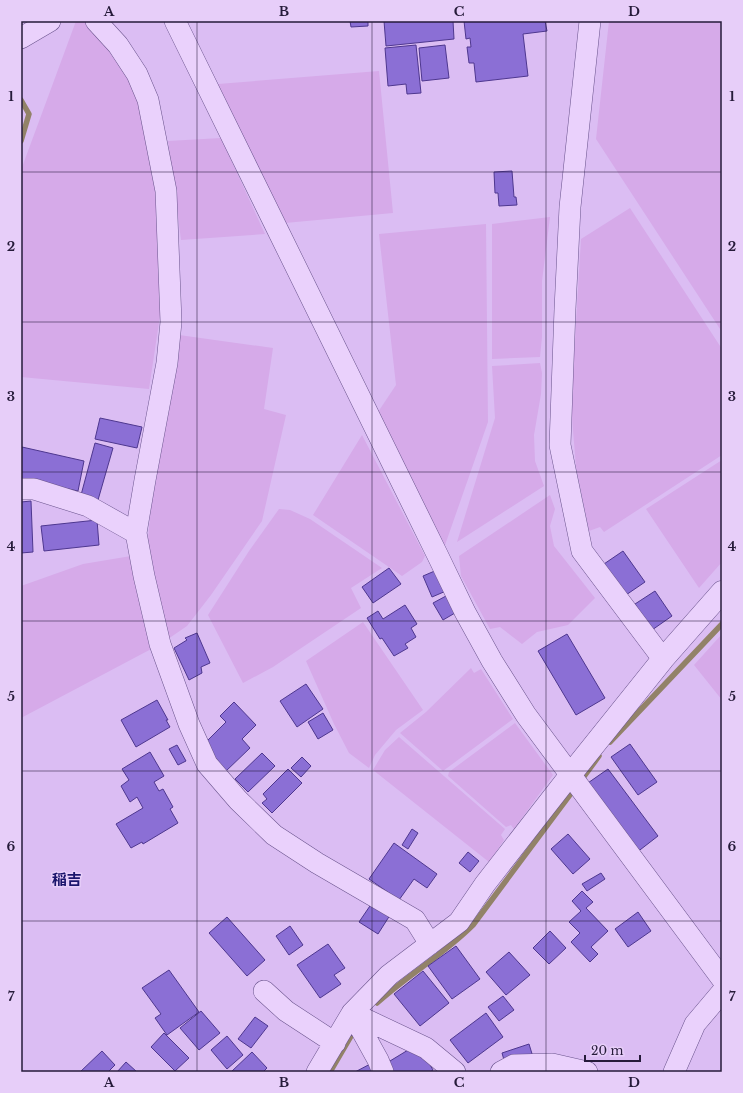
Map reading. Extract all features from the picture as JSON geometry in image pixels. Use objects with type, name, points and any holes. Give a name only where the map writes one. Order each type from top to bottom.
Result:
[{"type":"street","points":[[21,38],[50,21]]},
{"type":"street","points":[[96,21],[122,50],[137,74],[148,100],[166,190],[171,322],[167,363],[136,533],[144,576],[160,644],[189,724],[207,764],[238,800],[274,835],[317,863],[415,920],[430,944]]},
{"type":"street","points":[[175,21],[466,612],[492,661],[526,715],[722,979]]},
{"type":"street","points":[[590,21],[570,208],[560,445],[582,552],[663,659]]},
{"type":"street","points":[[21,489],[34,489],[88,506],[136,533]]},
{"type":"street","points":[[317,1072],[352,1013],[389,975],[459,922],[485,884],[570,775],[663,659],[722,592]]},
{"type":"street","points":[[264,992],[286,1011],[335,1042]]},
{"type":"street","points":[[674,1072],[695,1024],[722,992]]},
{"type":"street","points":[[352,1013],[383,1072]]},
{"type":"street","points":[[352,1013],[426,1048],[456,1072]]},
{"type":"street","points":[[501,1072],[514,1065],[552,1064],[587,1072]]},
{"type":"shaded area","points":[[76,21],[89,21],[131,73],[154,163],[163,296],[149,389],[21,377],[21,170]]},
{"type":"shaded area","points":[[609,21],[722,21],[722,332],[596,139]]},
{"type":"shaded area","points":[[379,71],[393,213],[285,223],[217,88],[218,84]]},
{"type":"shaded area","points":[[221,138],[265,234],[181,240],[168,141]]},
{"type":"shaded area","points":[[630,208],[722,349],[722,455],[604,532],[600,527],[589,531],[576,467],[571,406],[581,239]]},
{"type":"shaded area","points":[[550,217],[542,281],[542,337],[540,357],[492,359],[492,224]]},
{"type":"shaded area","points":[[486,224],[488,422],[444,548],[376,415],[396,385],[379,234]]},
{"type":"shaded area","points":[[179,335],[273,348],[264,409],[286,415],[262,521],[211,595],[187,626],[168,639],[152,574],[148,539],[153,484]]},
{"type":"shaded area","points":[[540,363],[542,373],[541,394],[534,435],[535,461],[544,486],[457,542],[495,418],[492,366]]},
{"type":"shaded area","points":[[362,435],[425,556],[422,562],[402,576],[313,515]]},
{"type":"shaded area","points":[[722,460],[722,562],[699,588],[646,509]]},
{"type":"shaded area","points":[[550,495],[555,509],[550,526],[554,546],[595,598],[568,625],[537,632],[522,644],[500,627],[490,629],[461,576],[459,556]]},
{"type":"shaded area","points":[[279,509],[290,510],[310,519],[382,568],[351,588],[361,608],[273,667],[243,683],[208,615],[249,551]]},
{"type":"shaded area","points":[[131,556],[155,647],[21,718],[21,586],[83,564]]},
{"type":"shaded area","points":[[363,622],[423,710],[396,730],[375,755],[369,768],[349,753],[334,724],[306,661]]},
{"type":"shaded area","points":[[722,634],[722,700],[694,665]]},
{"type":"shaded area","points":[[471,668],[474,673],[481,669],[513,719],[443,771],[400,733],[426,712]]},
{"type":"shaded area","points":[[515,723],[553,775],[514,829],[511,825],[506,827],[448,776],[449,772]]},
{"type":"shaded area","points":[[399,737],[505,829],[501,835],[504,840],[489,862],[373,770],[385,750]]},
{"type":"building","points":[[350,21],[368,21],[368,26],[351,27]]},
{"type":"building","points":[[384,21],[453,21],[454,39],[386,46]]},
{"type":"building","points":[[464,21],[545,21],[547,31],[523,34],[528,76],[476,82],[474,63],[469,63],[467,47],[471,47],[470,38],[466,39]]},
{"type":"building","points":[[416,45],[421,93],[407,94],[406,84],[388,86],[385,48]]},
{"type":"building","points":[[445,45],[449,78],[422,81],[419,48]]},
{"type":"building","points":[[512,171],[514,197],[516,197],[517,205],[499,206],[498,193],[495,193],[494,172]]},
{"type":"building","points":[[100,418],[142,427],[137,448],[95,439]]},
{"type":"building","points":[[95,443],[113,448],[98,500],[81,495]]},
{"type":"building","points":[[22,447],[84,461],[78,491],[21,479]]},
{"type":"building","points":[[31,501],[33,552],[21,553],[21,502]]},
{"type":"building","points":[[97,520],[99,545],[44,551],[41,526]]},
{"type":"building","points":[[623,551],[645,582],[623,597],[601,566]]},
{"type":"building","points":[[389,568],[401,584],[373,603],[362,587]]},
{"type":"building","points":[[437,570],[446,591],[432,597],[423,576]]},
{"type":"building","points":[[655,591],[672,616],[652,630],[635,604]]},
{"type":"building","points":[[446,596],[455,613],[443,620],[433,603]]},
{"type":"building","points":[[405,605],[417,624],[411,628],[416,637],[405,644],[408,648],[394,656],[382,638],[380,639],[367,618],[378,611],[383,619]]},
{"type":"building","points":[[197,633],[210,663],[201,667],[202,673],[189,680],[174,648],[187,640],[185,638]]},
{"type":"building","points":[[567,634],[605,698],[576,715],[538,651]]},
{"type":"building","points":[[306,684],[323,709],[297,727],[280,701]]},
{"type":"building","points":[[157,700],[168,720],[166,720],[170,727],[136,747],[121,720]]},
{"type":"building","points":[[234,702],[256,725],[242,739],[250,748],[225,772],[205,743],[226,722],[220,716]]},
{"type":"building","points":[[323,713],[333,730],[318,739],[308,722]]},
{"type":"building","points":[[630,744],[657,782],[638,795],[611,757]]},
{"type":"building","points":[[177,745],[186,761],[178,765],[169,749]]},
{"type":"building","points":[[150,752],[164,776],[154,782],[159,791],[163,789],[173,807],[170,809],[178,823],[143,844],[142,842],[131,848],[116,824],[143,808],[137,797],[130,802],[121,786],[129,780],[122,769]]},
{"type":"building","points":[[262,753],[275,766],[248,792],[235,779]]},
{"type":"building","points":[[302,757],[311,766],[301,777],[291,768]]},
{"type":"building","points":[[288,769],[302,783],[272,813],[262,803],[267,799],[263,794]]},
{"type":"building","points":[[608,769],[658,836],[636,853],[585,785]]},
{"type":"building","points":[[412,829],[418,833],[408,849],[402,845]]},
{"type":"building","points":[[568,834],[590,859],[573,874],[551,849]]},
{"type":"building","points":[[394,843],[437,874],[427,888],[414,879],[399,900],[369,879]]},
{"type":"building","points":[[468,852],[479,861],[470,872],[459,863]]},
{"type":"building","points":[[601,873],[605,879],[587,891],[582,884]]},
{"type":"building","points":[[582,891],[593,902],[586,908],[608,931],[591,947],[598,954],[590,962],[571,942],[580,933],[569,922],[581,911],[572,901]]},
{"type":"building","points":[[374,900],[392,912],[378,934],[359,922]]},
{"type":"building","points":[[638,912],[651,931],[628,947],[615,929]]},
{"type":"building","points":[[227,917],[265,960],[247,976],[209,933]]},
{"type":"building","points":[[290,926],[303,945],[289,955],[276,936]]},
{"type":"building","points":[[550,931],[566,948],[549,964],[533,948]]},
{"type":"building","points":[[328,944],[345,968],[334,975],[341,984],[320,998],[297,965]]},
{"type":"building","points":[[456,946],[480,979],[452,999],[428,966]]},
{"type":"building","points":[[509,952],[530,975],[506,995],[486,972]]},
{"type":"building","points":[[169,970],[199,1012],[167,1035],[155,1018],[161,1014],[142,988]]},
{"type":"building","points":[[423,971],[449,1003],[420,1026],[394,994]]},
{"type":"building","points":[[503,996],[514,1010],[499,1021],[488,1007]]},
{"type":"building","points":[[201,1011],[220,1033],[199,1050],[180,1028]]},
{"type":"building","points":[[486,1013],[503,1037],[468,1063],[450,1040]]},
{"type":"building","points":[[255,1017],[268,1026],[251,1048],[238,1039]]},
{"type":"building","points":[[164,1033],[189,1058],[175,1071],[151,1047]]},
{"type":"building","points":[[227,1036],[243,1055],[227,1069],[211,1050]]},
{"type":"building","points":[[418,1044],[433,1070],[430,1072],[389,1072],[385,1064]]},
{"type":"building","points":[[529,1044],[533,1057],[504,1060],[502,1053]]},
{"type":"building","points":[[102,1051],[115,1065],[108,1072],[80,1072]]},
{"type":"building","points":[[252,1052],[267,1068],[263,1072],[231,1072]]},
{"type":"building","points":[[126,1062],[137,1072],[117,1072]]},
{"type":"building","points":[[374,1062],[379,1072],[355,1072]]},
{"type":"waterway","points":[[21,100],[29,114],[21,141]]},
{"type":"waterway","points":[[610,742],[722,624]]},
{"type":"waterway","points":[[580,782],[599,756]]},
{"type":"waterway","points":[[377,1003],[462,936],[473,925],[575,788]]},
{"type":"waterway","points":[[330,1072],[351,1036]]},
{"type":"district","name":"稲吉","points":[[67,880]]}]
